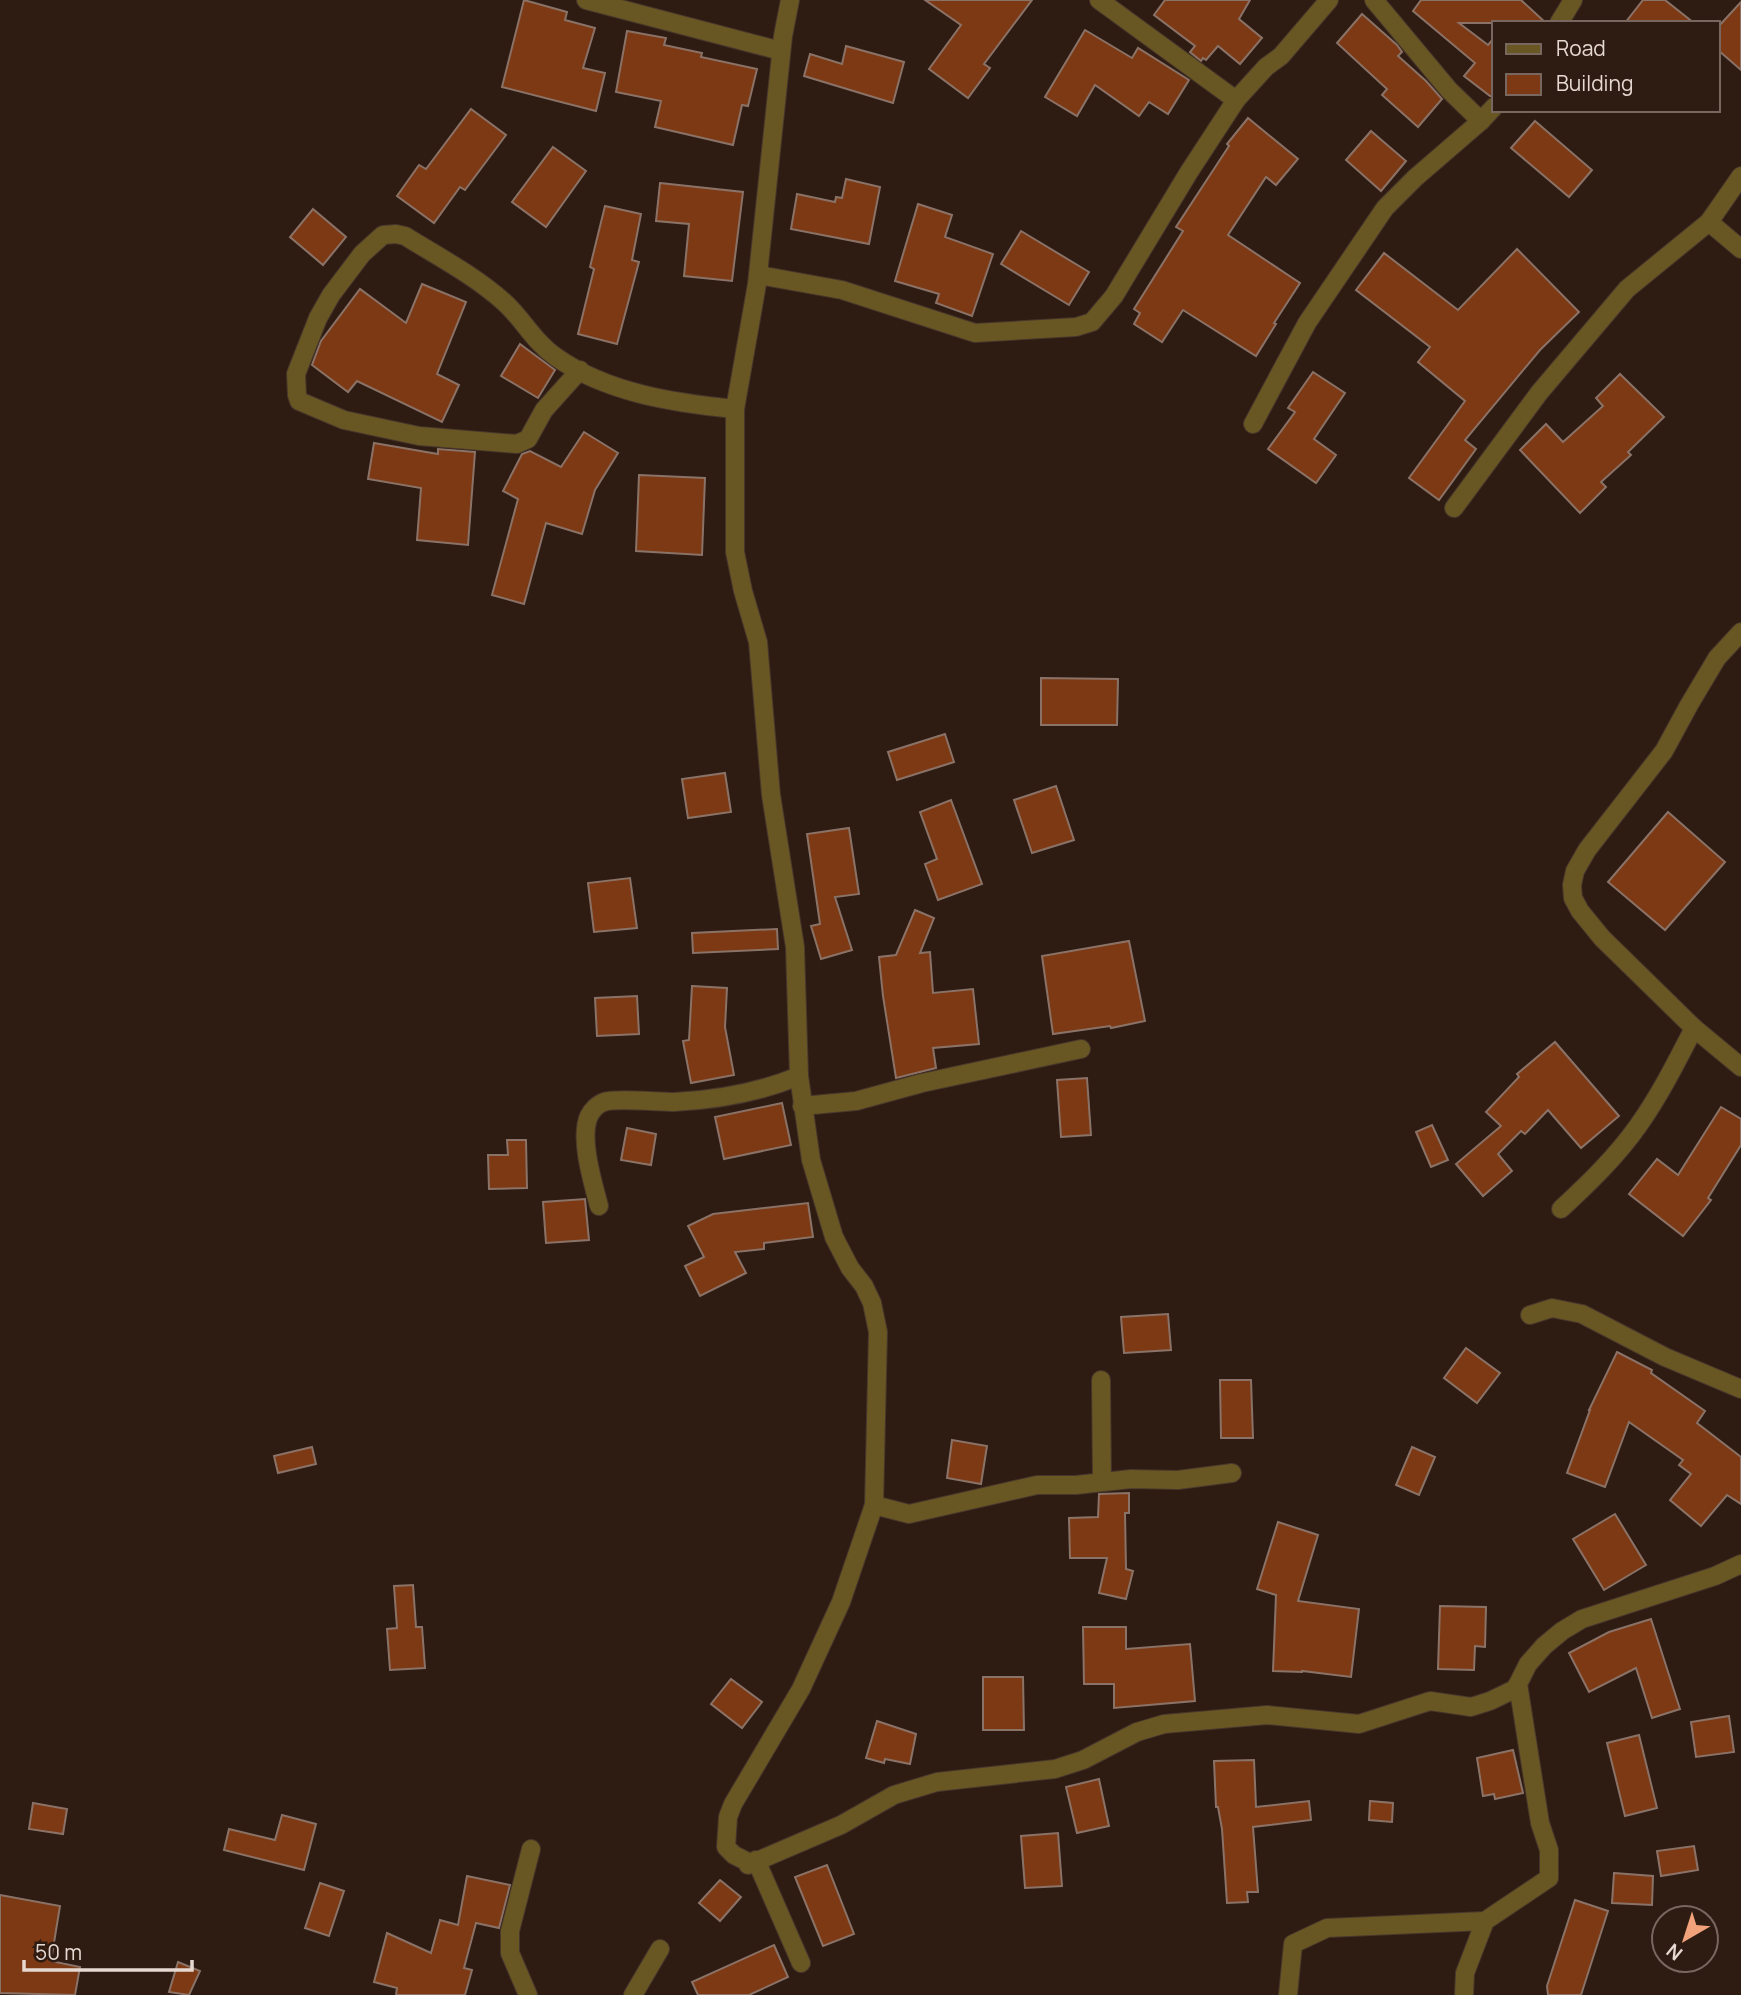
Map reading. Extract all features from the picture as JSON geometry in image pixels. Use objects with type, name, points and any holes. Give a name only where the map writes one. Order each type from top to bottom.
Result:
[{"type":"street","points":[[586,0],[781,51]]},
{"type":"street","points":[[790,0],[781,51],[758,275],[735,409],[735,552],[758,642],[771,795],[795,947],[799,1076],[811,1160],[834,1237],[840,1252],[868,1294],[878,1332],[874,1505],[841,1602],[800,1689],[733,1804],[728,1817],[726,1846],[734,1855],[748,1862],[748,1865],[803,1843],[894,1796],[937,1782],[1055,1769],[1083,1760],[1137,1732],[1164,1724],[1267,1715],[1359,1724],[1430,1701],[1471,1707],[1490,1702],[1515,1689],[1528,1664],[1544,1646],[1582,1619],[1715,1576],[1741,1564]]},
{"type":"street","points":[[1099,0],[1236,100]]},
{"type":"street","points":[[758,275],[842,290],[975,332],[1076,327],[1092,322],[1114,296],[1236,100],[1266,67],[1281,56],[1329,0]]},
{"type":"street","points":[[1374,0],[1449,90],[1481,121]]},
{"type":"street","points":[[1560,21],[1573,0]]},
{"type":"street","points":[[1253,424],[1307,323],[1385,208],[1492,109]]},
{"type":"street","points":[[1454,508],[1539,393],[1627,289],[1709,222],[1741,176]]},
{"type":"street","points":[[1709,222],[1741,248]]},
{"type":"street","points":[[580,370],[544,410],[528,439],[517,444],[419,436],[344,420],[301,402],[295,383],[318,318],[331,295],[370,245],[379,237],[390,234],[405,236],[489,290],[506,304],[544,348],[580,370],[636,393],[696,405],[735,409]]},
{"type":"street","points":[[1741,632],[1717,658],[1664,751],[1587,850],[1575,871],[1572,885],[1573,898],[1590,924],[1694,1028],[1741,1066]]},
{"type":"street","points":[[1561,1209],[1605,1167],[1638,1126],[1671,1073],[1694,1028]]},
{"type":"street","points":[[802,1106],[856,1101],[922,1083],[1081,1049]]},
{"type":"street","points":[[599,1206],[586,1141],[586,1127],[595,1107],[615,1101],[676,1102],[730,1096],[773,1087],[799,1076]]},
{"type":"street","points":[[1530,1314],[1552,1308],[1582,1314],[1665,1357],[1741,1389]]},
{"type":"street","points":[[1101,1380],[1102,1482]]},
{"type":"street","points":[[874,1505],[909,1514],[1037,1485],[1076,1485],[1131,1479],[1178,1480],[1232,1473]]},
{"type":"street","points":[[1288,1995],[1293,1944],[1327,1927],[1485,1922],[1549,1878],[1549,1850],[1540,1823],[1518,1684]]},
{"type":"street","points":[[528,1995],[510,1953],[510,1931],[531,1849]]},
{"type":"street","points":[[756,1860],[800,1963]]},
{"type":"street","points":[[1464,1995],[1465,1973],[1485,1922]]},
{"type":"street","points":[[633,1995],[660,1949]]},
{"type":"building","points":[[524,0],[567,12],[565,20],[595,28],[583,68],[605,73],[596,111],[502,87]]},
{"type":"building","points":[[925,0],[1032,0],[984,64],[990,68],[968,98],[929,69],[961,25]]},
{"type":"building","points":[[1165,0],[1250,0],[1239,19],[1262,38],[1240,64],[1218,46],[1206,60],[1203,58],[1201,61],[1190,52],[1195,46],[1154,15]]},
{"type":"building","points":[[1421,0],[1521,0],[1544,21],[1459,23],[1488,45],[1492,40],[1490,96],[1464,76],[1475,63],[1413,11]]},
{"type":"building","points":[[1643,0],[1665,0],[1691,21],[1627,21]]},
{"type":"building","points":[[1741,2],[1741,70],[1720,52],[1720,25]]},
{"type":"building","points":[[1362,14],[1397,45],[1402,52],[1398,56],[1442,99],[1418,127],[1382,95],[1387,89],[1337,43]]},
{"type":"building","points":[[1085,30],[1132,58],[1138,48],[1189,80],[1168,114],[1149,102],[1139,116],[1095,85],[1077,116],[1045,97]]},
{"type":"building","points":[[627,31],[666,38],[664,45],[702,53],[701,57],[757,69],[748,106],[742,105],[733,145],[655,127],[661,101],[616,92]]},
{"type":"building","points":[[846,46],[904,62],[893,103],[804,76],[810,54],[842,64]]},
{"type":"building","points":[[471,109],[506,135],[465,190],[460,187],[434,223],[397,196],[419,165],[426,169]]},
{"type":"building","points":[[1248,118],[1298,159],[1276,185],[1266,177],[1228,235],[1300,283],[1256,356],[1183,310],[1162,342],[1134,324],[1140,313],[1134,309],[1183,231],[1176,227],[1229,146],[1227,144]]},
{"type":"building","points":[[1535,121],[1592,170],[1569,197],[1511,148]]},
{"type":"building","points":[[1371,131],[1406,161],[1381,191],[1346,160]]},
{"type":"building","points":[[553,147],[586,171],[546,227],[512,202]]},
{"type":"building","points":[[846,179],[880,187],[869,244],[791,229],[797,194],[835,202],[836,197],[842,198]]},
{"type":"building","points":[[660,183],[743,192],[732,281],[684,276],[689,224],[656,221]]},
{"type":"building","points":[[918,204],[952,215],[945,237],[993,254],[972,316],[936,303],[939,294],[895,281]]},
{"type":"building","points":[[605,206],[641,214],[632,260],[639,262],[617,344],[578,334],[594,269],[590,267]]},
{"type":"building","points":[[313,209],[346,237],[323,265],[290,237]]},
{"type":"building","points":[[1021,231],[1089,272],[1069,305],[1001,264]]},
{"type":"building","points":[[1517,249],[1579,312],[1540,350],[1465,440],[1476,449],[1439,500],[1409,478],[1465,401],[1418,362],[1430,347],[1356,290],[1384,253],[1458,310]]},
{"type":"building","points":[[422,284],[466,302],[437,374],[459,385],[442,422],[357,381],[348,392],[312,365],[321,341],[360,289],[406,323]]},
{"type":"building","points":[[520,344],[555,370],[538,398],[501,376]]},
{"type":"building","points":[[1313,372],[1345,393],[1314,439],[1336,455],[1316,483],[1268,449],[1295,412],[1288,408]]},
{"type":"building","points":[[1620,374],[1664,417],[1628,452],[1631,455],[1601,482],[1606,487],[1580,513],[1520,450],[1546,424],[1563,442],[1603,406],[1596,398]]},
{"type":"building","points":[[584,432],[618,453],[595,490],[582,534],[546,523],[524,604],[492,595],[518,499],[503,491],[522,454],[530,451],[561,467]]},
{"type":"building","points":[[374,443],[438,454],[438,449],[475,452],[468,545],[417,540],[421,488],[368,479]]},
{"type":"building","points":[[639,475],[705,478],[702,555],[636,551]]},
{"type":"building","points":[[1041,678],[1118,679],[1117,725],[1041,725]]},
{"type":"building","points":[[945,734],[954,762],[897,780],[888,752]]},
{"type":"building","points":[[725,773],[731,812],[688,818],[682,779]]},
{"type":"building","points":[[1056,786],[1074,840],[1032,853],[1014,800]]},
{"type":"building","points":[[951,800],[982,884],[938,900],[925,864],[937,859],[920,812]]},
{"type":"building","points":[[1668,812],[1725,862],[1665,930],[1608,882]]},
{"type":"building","points":[[849,828],[859,894],[835,897],[852,950],[821,959],[811,926],[820,924],[807,834]]},
{"type":"building","points":[[630,878],[637,928],[594,932],[588,883]]},
{"type":"building","points":[[915,910],[934,918],[920,953],[930,952],[933,993],[973,989],[979,1044],[933,1048],[936,1068],[896,1078],[879,957],[896,955]]},
{"type":"building","points":[[777,929],[778,949],[693,953],[692,933]]},
{"type":"building","points":[[1129,941],[1145,1021],[1111,1028],[1053,1034],[1042,956]]},
{"type":"building","points":[[692,986],[727,988],[725,1027],[734,1075],[691,1083],[683,1041],[689,1040]]},
{"type":"building","points":[[637,996],[639,1034],[597,1036],[595,998]]},
{"type":"building","points":[[1555,1042],[1619,1116],[1581,1148],[1548,1110],[1525,1134],[1521,1131],[1498,1154],[1512,1171],[1483,1196],[1456,1164],[1501,1126],[1486,1112],[1519,1077],[1517,1074]]},
{"type":"building","points":[[1087,1078],[1091,1135],[1061,1137],[1057,1080]]},
{"type":"building","points":[[782,1103],[791,1145],[724,1159],[715,1117]]},
{"type":"building","points":[[1721,1107],[1741,1119],[1741,1145],[1708,1198],[1711,1200],[1683,1236],[1629,1194],[1657,1159],[1678,1175]]},
{"type":"building","points":[[1432,1125],[1448,1160],[1431,1167],[1416,1132]]},
{"type":"building","points":[[627,1128],[656,1134],[651,1165],[621,1160]]},
{"type":"building","points":[[507,1140],[526,1140],[527,1188],[489,1189],[488,1155],[508,1155]]},
{"type":"building","points":[[585,1199],[589,1240],[546,1243],[543,1202]]},
{"type":"building","points":[[808,1203],[813,1237],[764,1243],[764,1249],[735,1252],[746,1273],[700,1296],[685,1266],[704,1257],[688,1226],[713,1214]]},
{"type":"building","points":[[1168,1314],[1171,1350],[1124,1353],[1121,1317]]},
{"type":"building","points":[[1466,1348],[1500,1373],[1477,1403],[1444,1378]]},
{"type":"building","points":[[1617,1352],[1652,1370],[1651,1373],[1705,1411],[1697,1423],[1741,1457],[1741,1504],[1727,1495],[1701,1526],[1670,1500],[1691,1474],[1679,1465],[1683,1460],[1629,1422],[1605,1487],[1567,1473],[1589,1410]]},
{"type":"building","points":[[1220,1380],[1251,1380],[1253,1438],[1221,1438]]},
{"type":"building","points":[[952,1440],[987,1446],[981,1484],[947,1478]]},
{"type":"building","points":[[312,1447],[316,1464],[278,1473],[274,1456]]},
{"type":"building","points":[[1412,1447],[1435,1457],[1419,1495],[1396,1485]]},
{"type":"building","points":[[1129,1493],[1129,1513],[1125,1513],[1126,1569],[1133,1571],[1126,1599],[1099,1593],[1107,1558],[1070,1558],[1069,1518],[1098,1517],[1099,1494]]},
{"type":"building","points":[[1615,1514],[1646,1565],[1604,1590],[1573,1539]]},
{"type":"building","points":[[1278,1522],[1318,1535],[1298,1601],[1359,1609],[1351,1677],[1302,1671],[1273,1671],[1276,1595],[1257,1589]]},
{"type":"building","points":[[413,1585],[416,1627],[422,1627],[425,1668],[390,1670],[387,1629],[397,1628],[394,1586]]},
{"type":"building","points":[[1440,1606],[1486,1607],[1485,1647],[1475,1646],[1474,1670],[1438,1669]]},
{"type":"building","points":[[1651,1619],[1680,1709],[1652,1718],[1636,1668],[1589,1692],[1569,1653],[1609,1632]]},
{"type":"building","points":[[1083,1627],[1126,1627],[1126,1649],[1190,1644],[1195,1701],[1114,1708],[1114,1684],[1084,1684]]},
{"type":"building","points":[[983,1677],[1023,1677],[1024,1730],[983,1730]]},
{"type":"building","points":[[731,1679],[762,1702],[742,1728],[711,1704]]},
{"type":"building","points":[[1729,1716],[1734,1752],[1696,1757],[1691,1722]]},
{"type":"building","points":[[877,1721],[916,1734],[910,1764],[885,1759],[884,1763],[866,1758]]},
{"type":"building","points":[[1639,1735],[1657,1808],[1625,1816],[1607,1743]]},
{"type":"building","points":[[1513,1750],[1523,1793],[1495,1799],[1494,1794],[1483,1796],[1477,1758]]},
{"type":"building","points":[[1254,1760],[1256,1807],[1309,1801],[1311,1820],[1253,1827],[1258,1892],[1247,1892],[1248,1902],[1227,1903],[1222,1829],[1216,1807],[1214,1761]]},
{"type":"building","points":[[1099,1779],[1109,1826],[1077,1833],[1066,1787]]},
{"type":"building","points":[[1370,1801],[1393,1803],[1392,1822],[1369,1820]]},
{"type":"building","points":[[33,1803],[67,1809],[63,1834],[29,1829]]},
{"type":"building","points":[[282,1815],[316,1824],[304,1870],[224,1850],[229,1829],[275,1840]]},
{"type":"building","points":[[1058,1833],[1062,1886],[1025,1888],[1021,1836]]},
{"type":"building","points":[[1694,1846],[1698,1870],[1661,1876],[1657,1851]]},
{"type":"building","points":[[827,1865],[854,1934],[823,1946],[795,1877]]},
{"type":"building","points":[[1614,1873],[1653,1876],[1652,1904],[1612,1903]]},
{"type":"building","points":[[467,1876],[510,1885],[499,1928],[476,1923],[464,1968],[472,1970],[465,1995],[396,1995],[397,1988],[374,1982],[387,1933],[431,1953],[440,1920],[458,1925]]},
{"type":"building","points":[[720,1880],[741,1897],[720,1921],[699,1903]]},
{"type":"building","points":[[320,1883],[344,1891],[329,1936],[305,1928]]},
{"type":"building","points":[[0,1895],[60,1906],[51,1961],[80,1967],[75,1995],[0,1993]]},
{"type":"building","points":[[1575,1900],[1608,1911],[1581,1995],[1548,1995],[1547,1986]]},
{"type":"building","points":[[774,1945],[788,1977],[749,1995],[698,1995],[692,1982]]},
{"type":"building","points":[[178,1962],[200,1971],[189,1995],[169,1992]]}]
